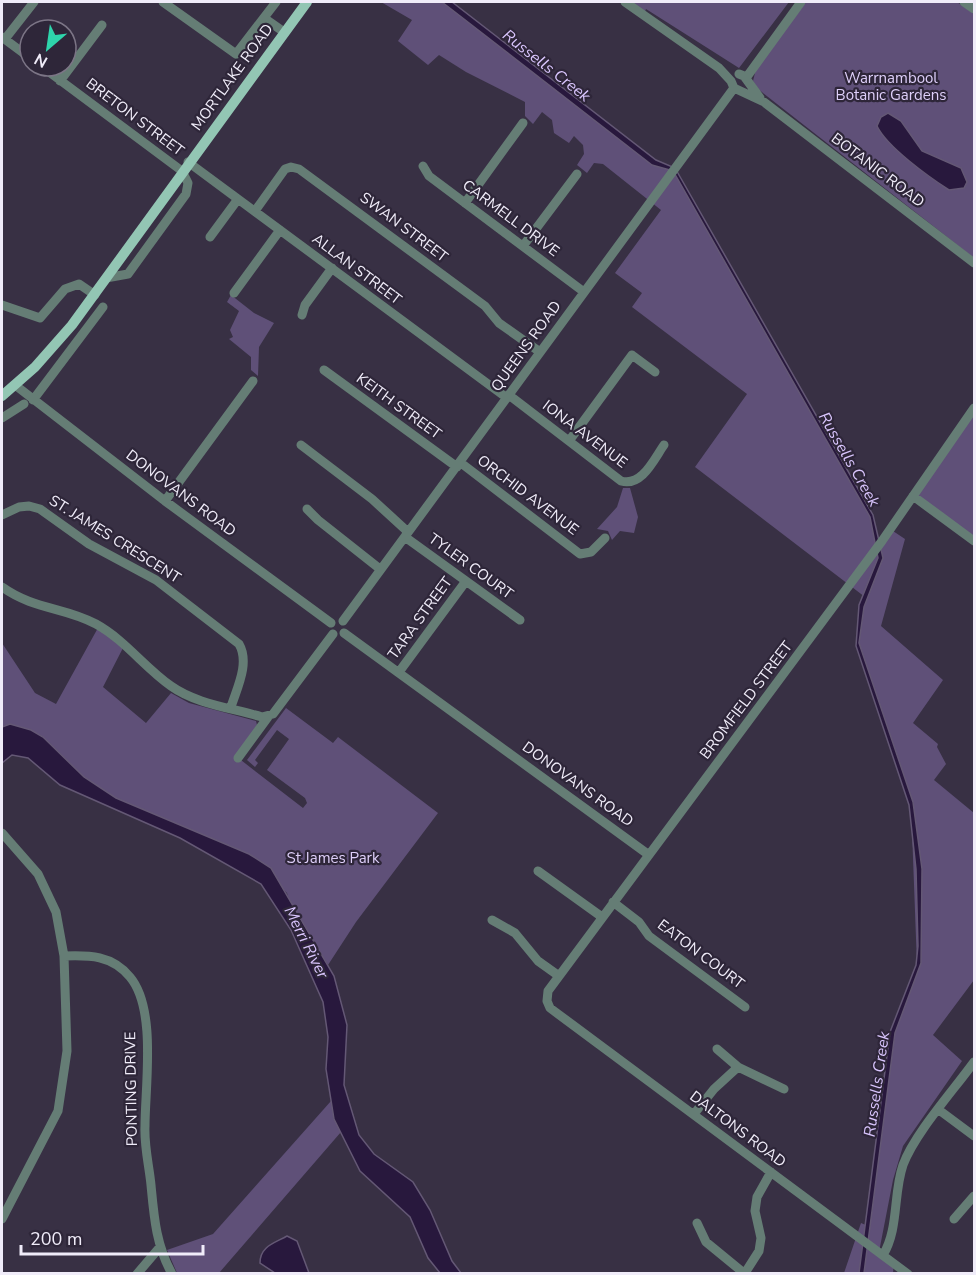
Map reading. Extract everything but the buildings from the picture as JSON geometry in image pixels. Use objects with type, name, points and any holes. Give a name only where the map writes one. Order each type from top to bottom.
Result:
[{"type":"main road","name":"MORTLAKE ROAD","points":[[3,397],[61,339],[95,295],[185,167],[307,2]]},
{"type":"street","points":[[18,49],[3,38],[34,2]]},
{"type":"street","points":[[163,2],[236,54],[276,2]]},
{"type":"street","name":"BOTANIC ROAD","points":[[625,2],[739,81],[975,263]]},
{"type":"street","name":"QUEENS ROAD","points":[[343,621],[739,81],[801,2]]},
{"type":"street","points":[[964,2],[975,9]]},
{"type":"street","points":[[264,18],[284,32]]},
{"type":"street","points":[[60,81],[102,25]]},
{"type":"street","name":"BRETON STREET","points":[[56,78],[185,167]]},
{"type":"street","points":[[465,203],[523,123]]},
{"type":"street","name":"CARMELL DRIVE","points":[[423,166],[429,176],[584,292]]},
{"type":"street","points":[[106,278],[128,274],[186,194],[188,183],[185,167]]},
{"type":"street","name":"ALLAN STREET","points":[[185,167],[255,211],[508,397]]},
{"type":"street","name":"SWAN STREET","points":[[255,211],[285,169],[291,167],[299,169],[485,306],[499,323],[540,352]]},
{"type":"street","points":[[523,246],[577,174]]},
{"type":"street","points":[[210,237],[238,199]]},
{"type":"street","points":[[232,293],[280,230]]},
{"type":"street","points":[[302,315],[305,305],[332,268]]},
{"type":"street","points":[[2,305],[40,318],[71,285],[79,284],[95,295]]},
{"type":"street","points":[[2,418],[28,402],[103,307]]},
{"type":"street","points":[[569,441],[632,355],[655,372]]},
{"type":"street","name":"KEITH STREET","points":[[324,370],[459,465]]},
{"type":"street","points":[[165,501],[253,381]]},
{"type":"street","name":"DONOVANS ROAD","points":[[15,385],[28,402],[331,623]]},
{"type":"street","name":"IONA AVENUE","points":[[508,397],[628,483],[640,478],[664,445]]},
{"type":"street","name":"BROMFIELD STREET","points":[[550,1008],[547,1001],[548,991],[882,541],[975,408]]},
{"type":"street","name":"TYLER COURT","points":[[300,445],[372,499],[406,534],[520,620]]},
{"type":"street","name":"ORCHID AVENUE","points":[[459,465],[580,554],[591,552],[605,538]]},
{"type":"street","points":[[912,496],[975,542]]},
{"type":"street","name":"ST. JAMES CRESCENT","points":[[2,515],[19,507],[40,509],[89,544],[156,580],[239,644],[244,653],[243,669],[231,707]]},
{"type":"street","points":[[307,509],[380,569]]},
{"type":"street","name":"TARA STREET","points":[[399,672],[466,581]]},
{"type":"street","points":[[2,587],[30,604],[93,622],[117,637],[162,679],[182,693],[270,715]]},
{"type":"street","points":[[238,758],[333,634],[344,633],[346,626],[343,621],[336,619],[331,623],[330,629],[333,634]]},
{"type":"street","name":"DONOVANS ROAD","points":[[344,633],[649,855]]},
{"type":"street","points":[[2,833],[39,874],[49,891],[56,912],[63,956],[68,1051],[58,1111],[2,1219]]},
{"type":"street","points":[[538,870],[602,917]]},
{"type":"street","name":"EATON COURT","points":[[613,902],[639,922],[649,936],[745,1007]]},
{"type":"street","points":[[492,920],[515,933],[537,961],[559,976]]},
{"type":"street","name":"PONTING DRIVE","points":[[63,956],[92,955],[108,960],[130,977],[139,992],[147,1050],[145,1128],[155,1224],[160,1247],[172,1274]]},
{"type":"street","name":"DALTONS ROAD","points":[[550,1008],[908,1274]]},
{"type":"street","points":[[717,1049],[738,1067],[784,1089]]},
{"type":"street","points":[[694,1114],[714,1089],[738,1067]]},
{"type":"street","points":[[883,1255],[892,1237],[894,1207],[903,1166],[910,1149],[973,1067]]},
{"type":"street","points":[[939,1110],[975,1136]]},
{"type":"street","points":[[698,1223],[706,1242],[745,1273],[759,1251],[761,1238],[755,1211],[757,1197],[771,1172]]},
{"type":"street","points":[[954,1219],[975,1196]]},
{"type":"street","points":[[137,1274],[160,1247]]},
{"type":"green space","points":[[381,2],[449,2],[654,162],[674,170],[871,517],[876,548],[890,529],[905,539],[881,626],[943,680],[913,723],[938,744],[937,747],[946,764],[934,780],[974,813],[974,980],[933,1035],[962,1061],[903,1146],[893,1180],[879,1252],[894,1263],[893,1273],[844,1273],[861,1223],[868,1226],[892,1032],[917,965],[911,804],[857,645],[865,597],[695,467],[747,394],[632,307],[642,293],[615,273],[661,210],[603,164],[594,163],[587,173],[577,165],[584,154],[583,145],[574,136],[569,143],[554,133],[552,120],[542,112],[533,124],[525,116],[525,102],[466,72],[439,55],[428,65],[398,41],[412,20]]},
{"type":"green space","points":[[625,2],[789,2],[739,68],[646,9],[644,14]]},
{"type":"green space","name":"Warrnambool Botanic Gardens","points":[[806,2],[957,2],[974,14],[974,258],[758,89],[753,81],[756,69]]},
{"type":"green space","points":[[231,295],[254,313],[274,323],[259,347],[258,376],[251,370],[251,357],[229,339],[233,337],[230,330],[239,311],[227,302]]},
{"type":"green space","points":[[974,408],[974,541],[913,496]]},
{"type":"green space","points":[[623,488],[630,488],[638,517],[634,533],[620,531],[612,540],[608,531],[597,529],[617,507]]},
{"type":"green space","name":"St James Park","points":[[99,626],[125,644],[103,687],[146,723],[171,693],[189,703],[256,721],[257,725],[237,757],[303,808],[307,803],[305,798],[267,770],[289,739],[277,730],[255,760],[258,763],[255,767],[247,760],[286,708],[333,743],[338,737],[438,813],[356,922],[328,965],[290,903],[287,893],[249,854],[116,798],[84,777],[43,737],[10,724],[2,727],[2,643],[35,693],[56,704]]},
{"type":"green space","points":[[331,1101],[341,1132],[219,1273],[177,1273],[167,1250],[213,1234]]},
{"type":"water","points":[[442,2],[452,2],[656,160],[675,168],[873,515],[883,558],[864,607],[859,643],[913,802],[922,869],[921,963],[895,1033],[864,1273],[859,1273],[890,1032],[916,965],[918,946],[916,869],[909,805],[856,646],[859,605],[878,558],[870,517],[673,171],[652,165]]},
{"type":"water","points":[[888,113],[901,121],[922,151],[961,168],[967,182],[964,188],[949,190],[899,152],[877,126],[881,117]]},
{"type":"water","name":"Merri River","points":[[10,724],[31,730],[43,737],[84,777],[116,798],[249,854],[271,868],[334,976],[347,1025],[344,1085],[359,1135],[374,1154],[413,1182],[430,1210],[452,1261],[461,1273],[440,1273],[428,1258],[410,1217],[360,1171],[334,1119],[326,1069],[328,1037],[323,1002],[291,930],[261,884],[180,838],[60,785],[28,758],[12,755],[2,763],[2,727]]},
{"type":"water","points":[[287,1236],[297,1241],[309,1273],[275,1273],[260,1263],[265,1249]]},
{"type":"water label","name":"Russells Creek","points":[[547,65]]},
{"type":"water label","name":"Russells Creek","points":[[850,459]]},
{"type":"water label","name":"Russells Creek","points":[[876,1084]]}]
